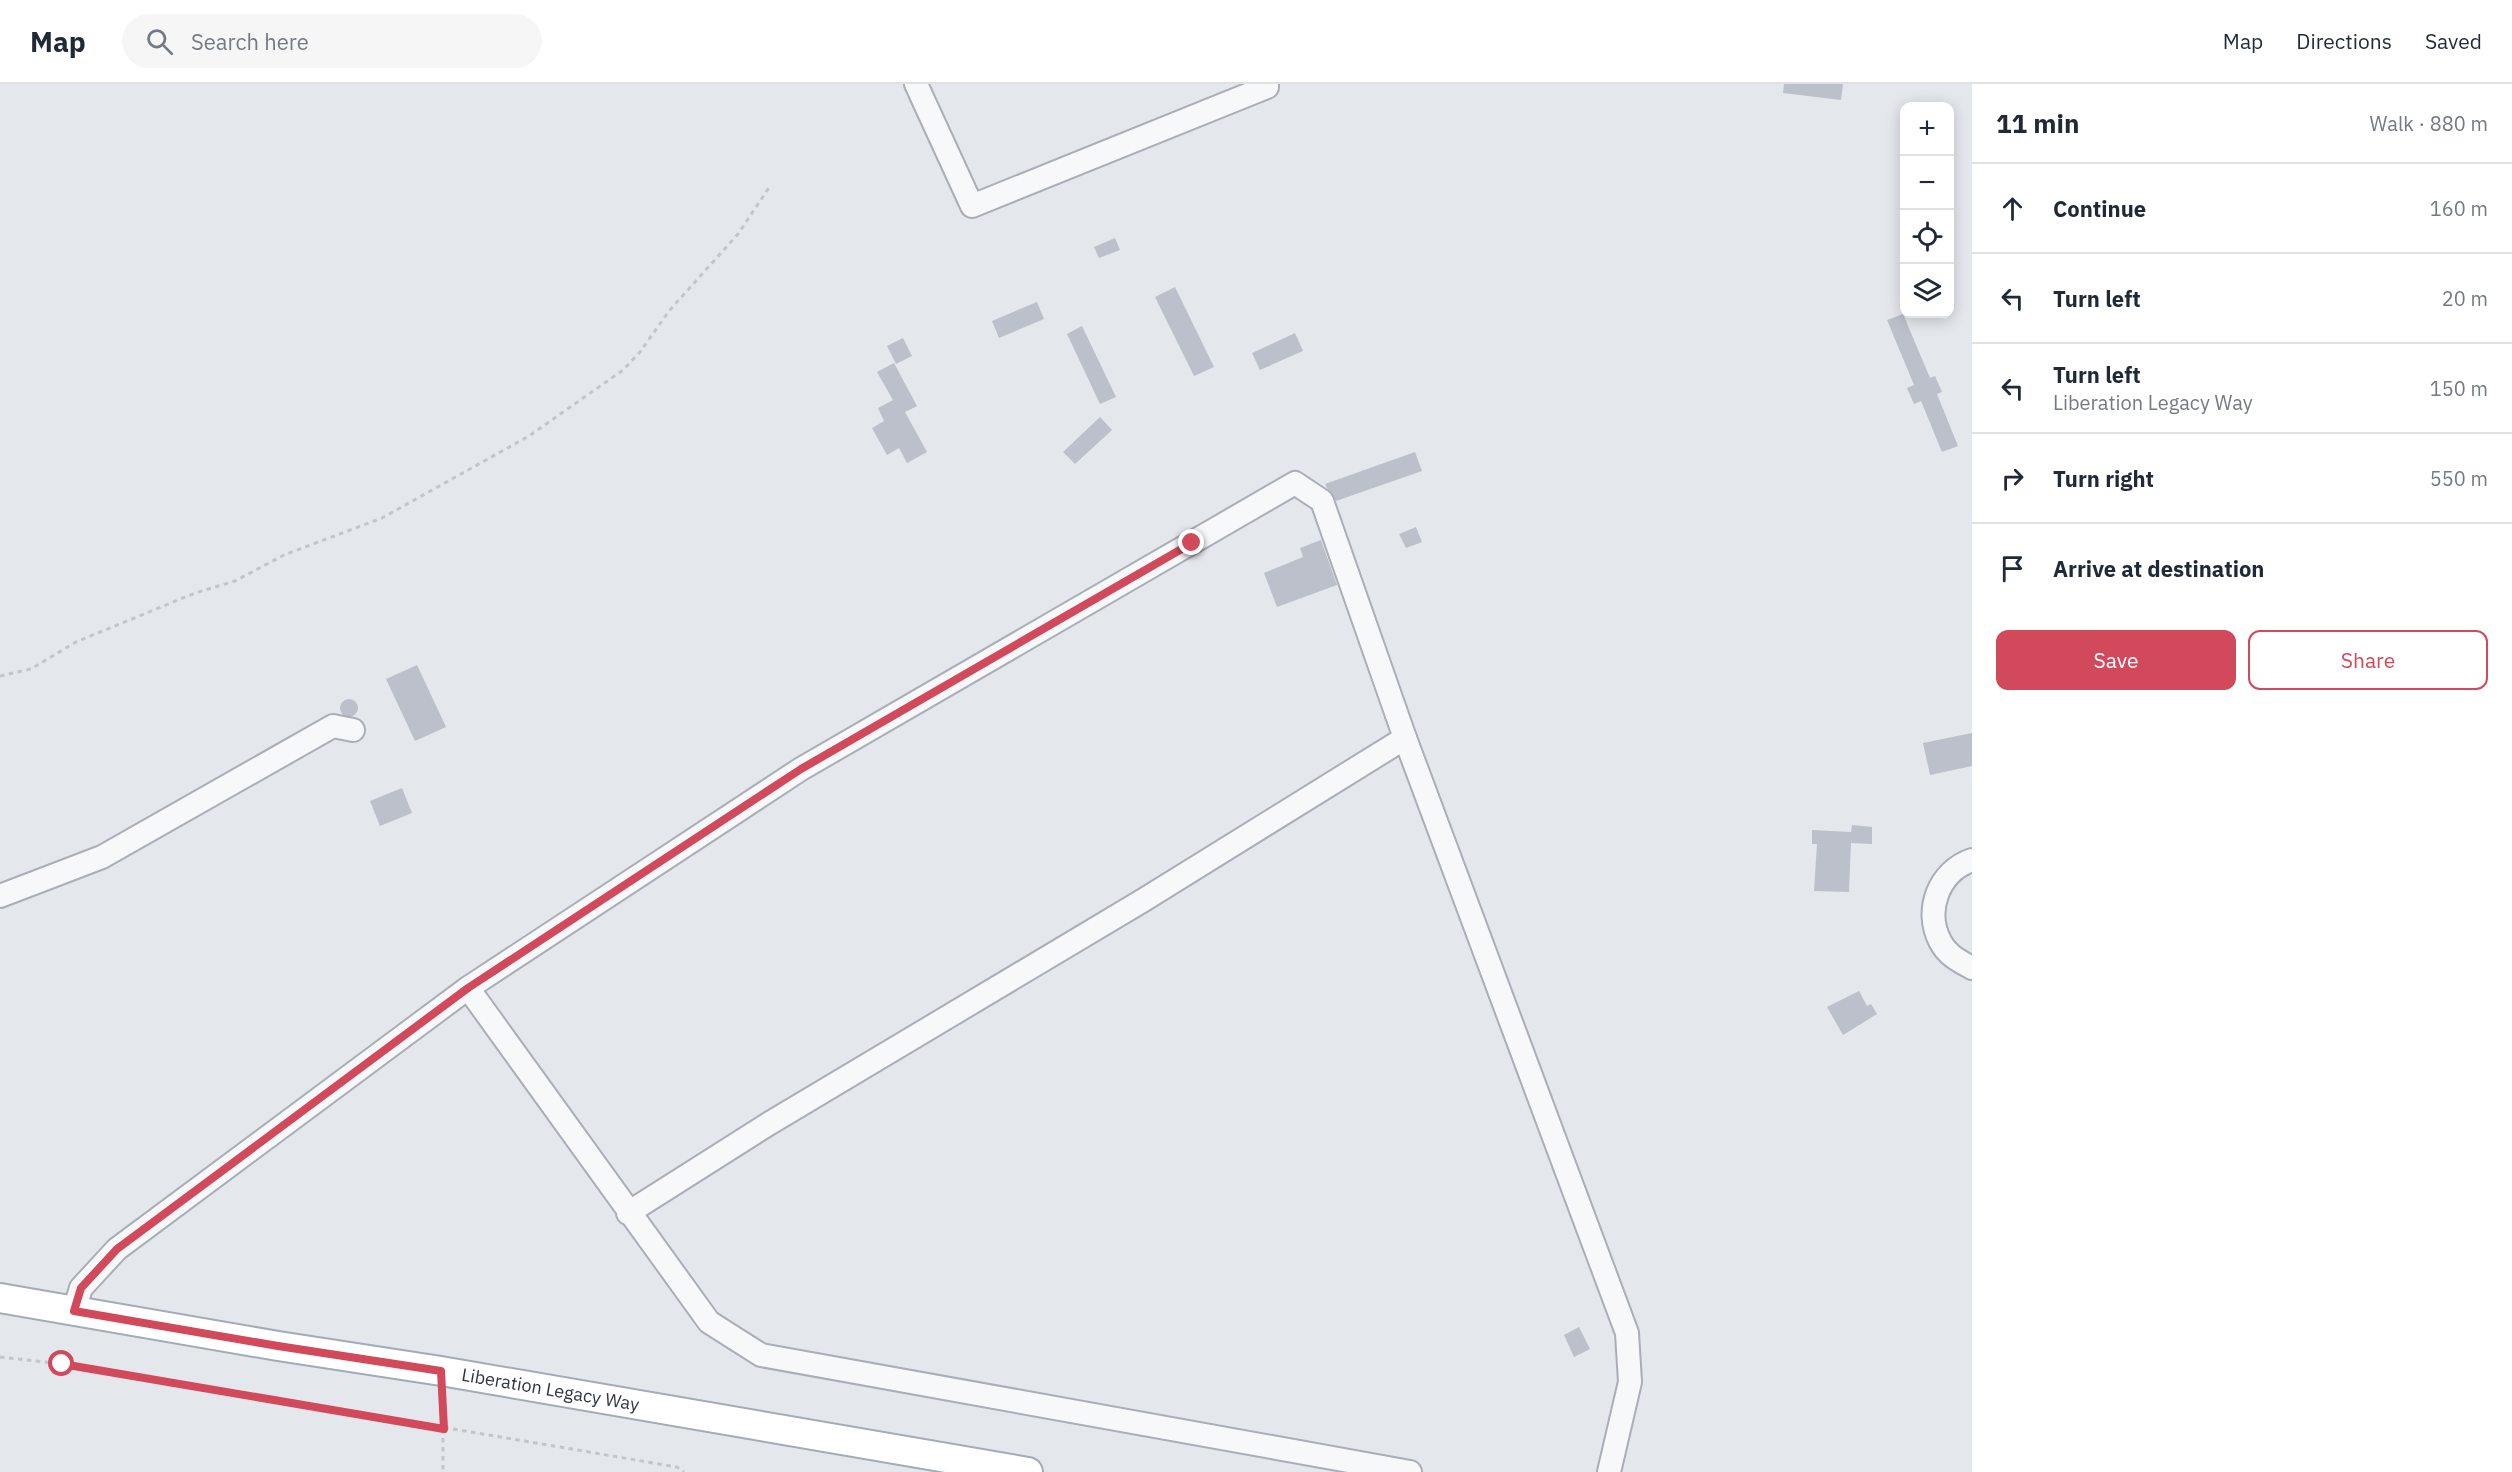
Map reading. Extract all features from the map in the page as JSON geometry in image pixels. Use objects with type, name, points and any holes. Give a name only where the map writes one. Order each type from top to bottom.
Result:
[{"type":"main road","name":"Liberation Legacy Way","points":[[0,1298],[1028,1472]]},
{"type":"street","points":[[916,84],[972,206],[1267,87],[1267,84]]},
{"type":"street","points":[[74,1311],[81,1288],[117,1249],[468,988],[801,769],[1295,483],[1322,501],[1405,738],[1626,1333],[1630,1382],[1609,1472]]},
{"type":"street","points":[[0,896],[102,857],[333,726],[353,730]]},
{"type":"street","points":[[628,1213],[770,1123],[1132,907],[1405,738]]},
{"type":"street","points":[[1972,860],[1962,864],[1945,878],[1935,898],[1933,920],[1940,942],[1955,959],[1972,968]]},
{"type":"street","points":[[468,988],[628,1213],[709,1322],[761,1355],[1410,1472]]},
{"type":"path","points":[[0,676],[30,669],[76,642],[195,593],[235,581],[284,555],[382,518],[529,436],[623,370],[640,352],[669,310],[738,234],[770,186]]},
{"type":"path","points":[[0,1357],[82,1366],[677,1467],[684,1472]]},
{"type":"path","points":[[441,1371],[444,1429],[443,1472]]},
{"type":"building","points":[[1784,84],[1843,84],[1841,100],[1783,93]]},
{"type":"building","points":[[1115,238],[1120,250],[1099,258],[1094,247]]},
{"type":"building","points":[[1175,287],[1214,367],[1194,376],[1155,297]]},
{"type":"building","points":[[1037,302],[1044,319],[999,338],[992,321]]},
{"type":"building","points":[[1900,315],[1900,318],[1905,318],[1930,378],[1935,376],[1942,392],[1937,394],[1958,446],[1942,452],[1921,401],[1914,404],[1907,388],[1914,385],[1887,320]]},
{"type":"building","points":[[1082,326],[1116,397],[1100,404],[1067,334]]},
{"type":"building","points":[[1295,333],[1303,351],[1260,370],[1252,353]]},
{"type":"building","points":[[903,338],[912,356],[896,364],[887,346]]},
{"type":"building","points":[[894,363],[917,406],[905,412],[927,452],[907,463],[899,448],[887,455],[872,428],[884,421],[878,408],[893,400],[877,372]]},
{"type":"building","points":[[1100,417],[1112,430],[1075,464],[1063,452]]},
{"type":"building","points":[[1415,452],[1422,471],[1336,501],[1325,484]]},
{"type":"building","points":[[1416,527],[1422,542],[1406,548],[1399,534]]},
{"type":"building","points":[[1321,540],[1337,585],[1277,607],[1264,573],[1303,557],[1300,548]]},
{"type":"building","points":[[417,665],[446,727],[415,741],[386,679]]},
{"type":"building","points":[[349,699],[355,702],[358,708],[355,714],[349,717],[343,714],[340,708],[343,702]]},
{"type":"building","points":[[1972,733],[1972,766],[1930,775],[1923,743]]},
{"type":"building","points":[[402,788],[412,813],[380,826],[370,801]]},
{"type":"building","points":[[1852,825],[1872,827],[1872,844],[1851,843],[1849,892],[1814,891],[1817,844],[1812,844],[1812,830],[1851,832]]},
{"type":"building","points":[[1859,991],[1867,1006],[1871,1004],[1877,1014],[1843,1035],[1827,1007]]},
{"type":"building","points":[[1579,1327],[1590,1349],[1574,1357],[1564,1335]]},
{"type":"route","points":[[62,1364],[444,1429],[441,1371],[74,1311],[81,1288],[117,1249],[468,988],[801,769],[1192,543]]}]
